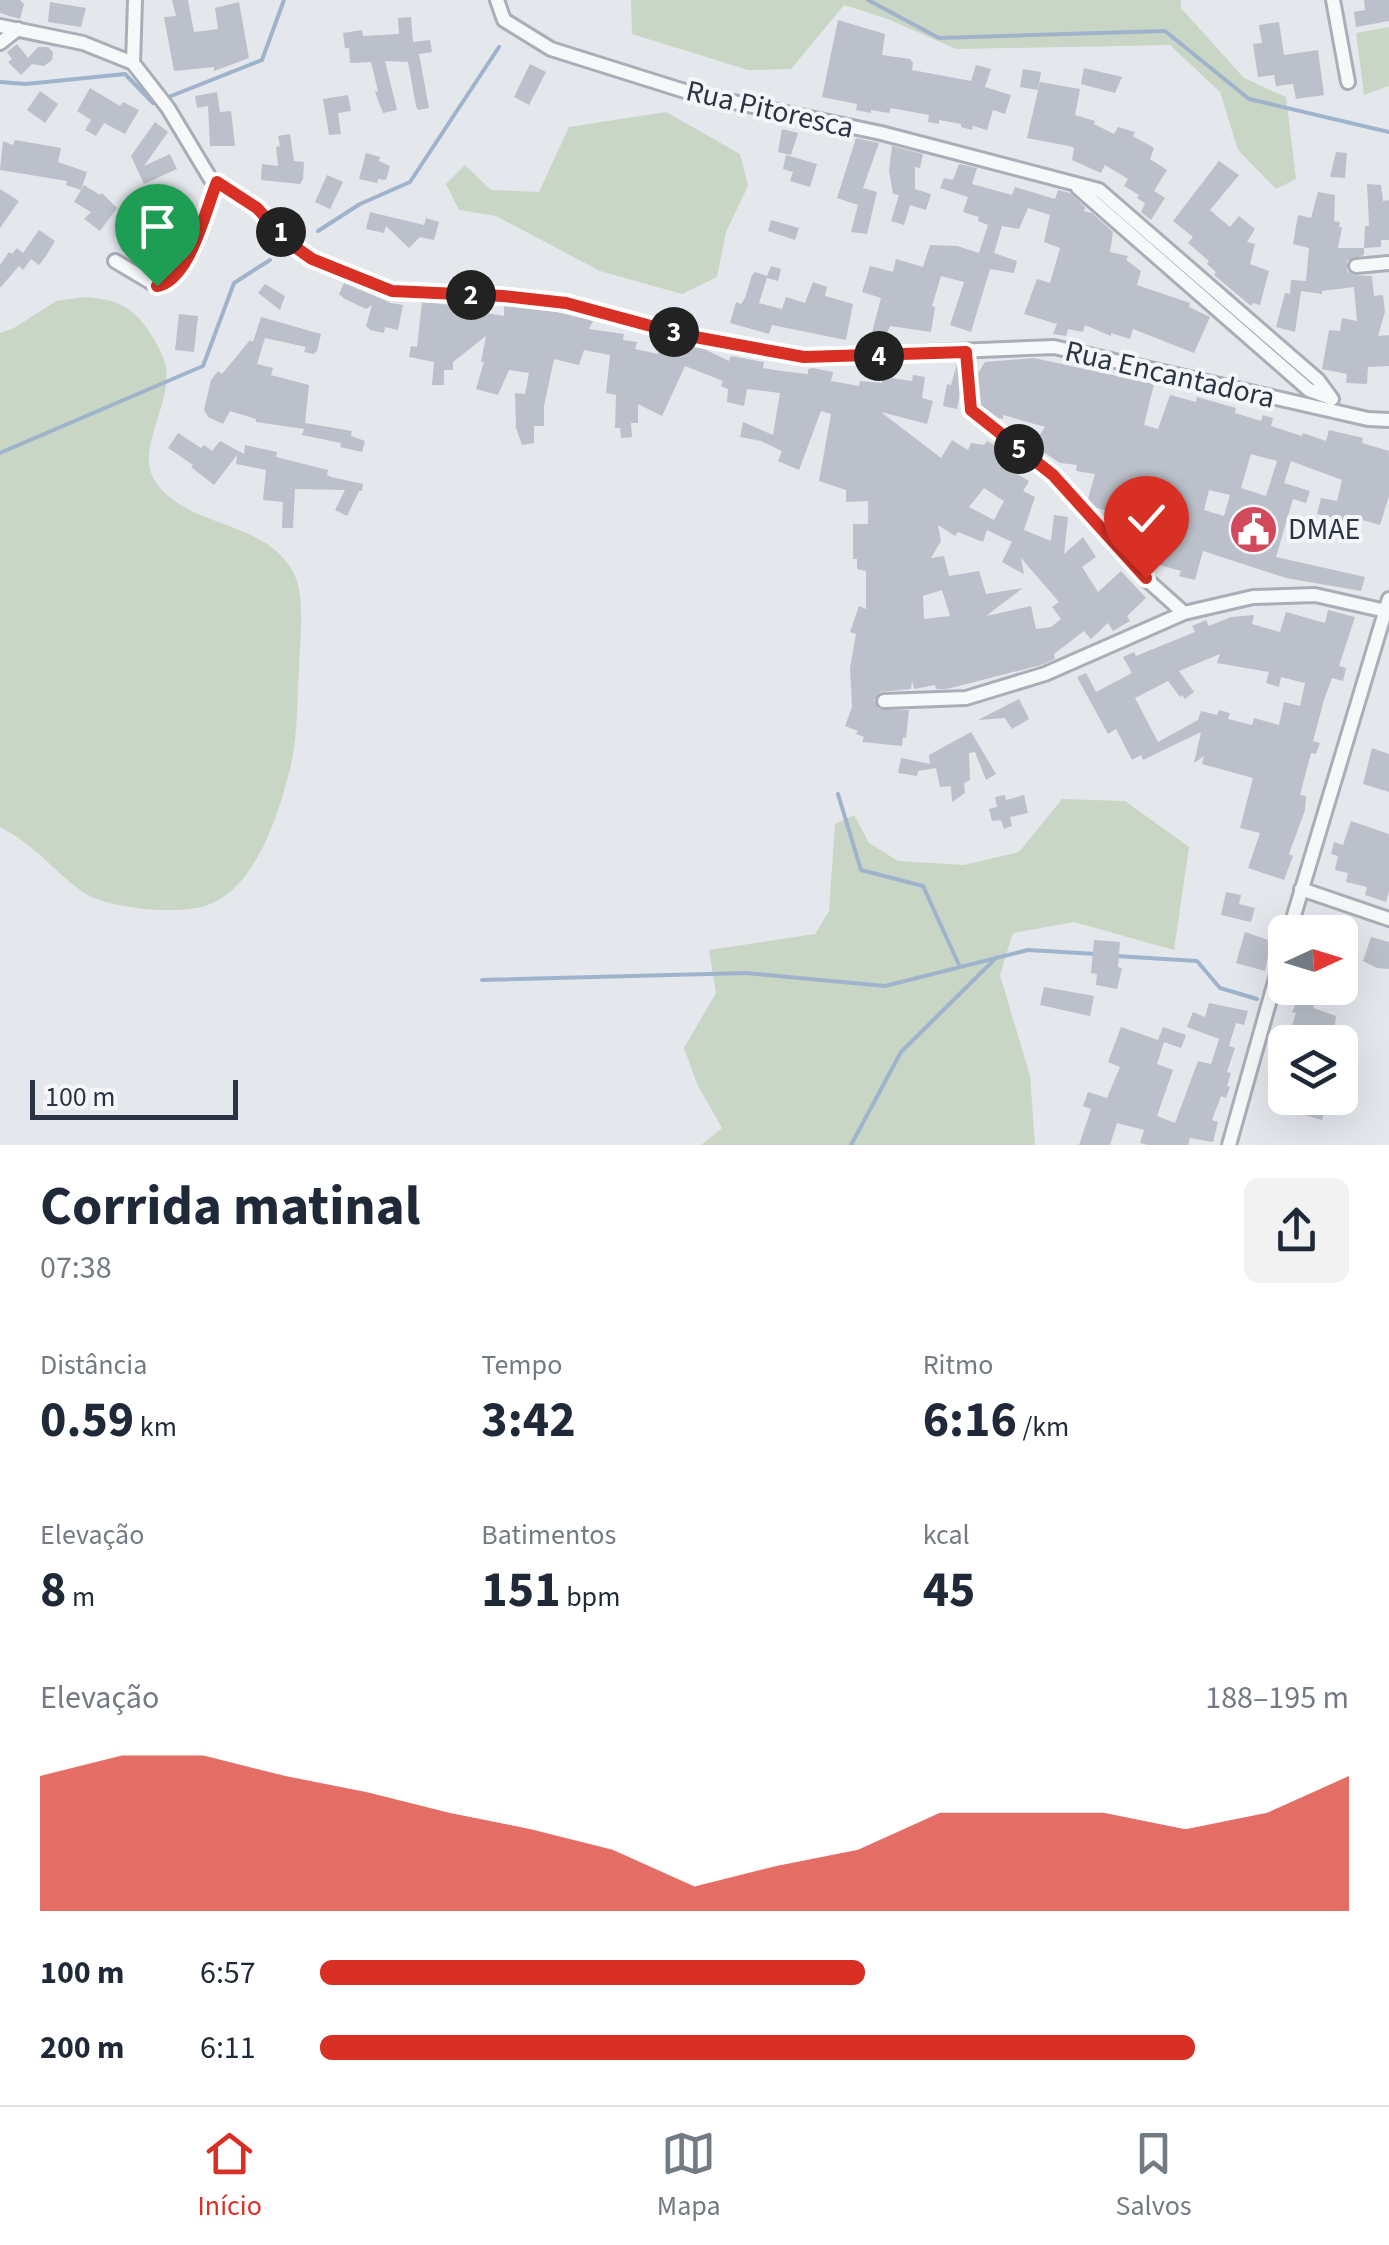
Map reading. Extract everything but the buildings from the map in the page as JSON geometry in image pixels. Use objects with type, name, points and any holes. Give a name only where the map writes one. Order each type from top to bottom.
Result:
[{"type":"street","points":[[0,26],[83,42],[134,63],[135,0]]},
{"type":"street","name":"Rua Pitoresca","points":[[497,0],[504,20],[551,49],[691,93],[881,133],[1066,180],[1093,198],[1310,390],[1368,419]]},
{"type":"street","points":[[1334,0],[1348,82]]},
{"type":"street","points":[[0,43],[18,29]]},
{"type":"street","name":"Rua Encantadora","points":[[134,63],[168,108],[210,178],[257,208],[288,242],[312,259],[392,291],[566,303],[684,335],[804,357],[1054,347],[1368,419],[1389,420]]},
{"type":"street","points":[[115,261],[157,286],[166,284],[183,270],[217,182]]},
{"type":"street","points":[[1356,266],[1389,263]]},
{"type":"street","points":[[966,352],[971,410],[1053,475],[1146,578],[1184,613]]},
{"type":"street","points":[[884,701],[966,698],[1046,674],[1184,613],[1254,597],[1316,595],[1387,605],[1294,915]]},
{"type":"street","points":[[1301,890],[1389,919]]},
{"type":"street","points":[[1229,1145],[1268,1005]]},
{"type":"green space","points":[[631,0],[1181,0],[1181,8],[1244,78],[1286,97],[1296,179],[1276,189],[1238,150],[1220,92],[1170,45],[956,49],[888,19],[844,5],[791,69],[748,70],[632,34]]},
{"type":"green space","points":[[1389,27],[1389,86],[1364,95],[1356,33]]},
{"type":"green space","points":[[666,112],[740,154],[748,186],[726,232],[717,277],[682,294],[600,271],[496,216],[459,210],[446,184],[465,165],[491,190],[539,192],[569,127]]},
{"type":"green space","points":[[104,299],[128,309],[142,321],[164,359],[165,393],[149,454],[155,481],[169,497],[187,508],[266,544],[283,557],[298,585],[301,620],[297,716],[286,784],[272,827],[251,868],[221,899],[202,907],[141,909],[94,898],[0,827],[0,333],[56,301]]},
{"type":"green space","points":[[1062,799],[1125,801],[1189,847],[1174,950],[1074,922],[1013,933],[1000,975],[1030,1076],[1035,1145],[701,1145],[722,1128],[697,1084],[684,1048],[716,993],[709,950],[815,934],[829,911],[835,824],[854,815],[869,843],[898,861],[964,865],[1019,852]]},
{"type":"waterway","points":[[166,98],[262,60],[284,0]]},
{"type":"waterway","points":[[868,0],[939,38],[1165,31],[1249,99],[1389,132]]},
{"type":"waterway","points":[[318,231],[360,204],[410,182],[499,47]]},
{"type":"waterway","points":[[0,82],[26,84],[125,74],[153,103],[157,101]]},
{"type":"waterway","points":[[0,453],[203,366],[234,283],[270,260]]},
{"type":"waterway","points":[[838,794],[861,870],[923,886],[959,965]]},
{"type":"waterway","points":[[482,980],[746,973],[885,986],[1028,950],[1097,954]]},
{"type":"waterway","points":[[1116,956],[1197,961],[1220,988],[1257,999]]},
{"type":"waterway","points":[[851,1145],[901,1052],[997,957]]},
{"type":"place","name":"DMAE","points":[[1253,529]]},
{"type":"route","points":[[157,286],[166,284],[183,270],[217,182],[257,208],[288,242],[312,259],[392,291],[566,303],[684,335],[804,357],[966,352],[971,410],[1053,475],[1146,578]]}]
